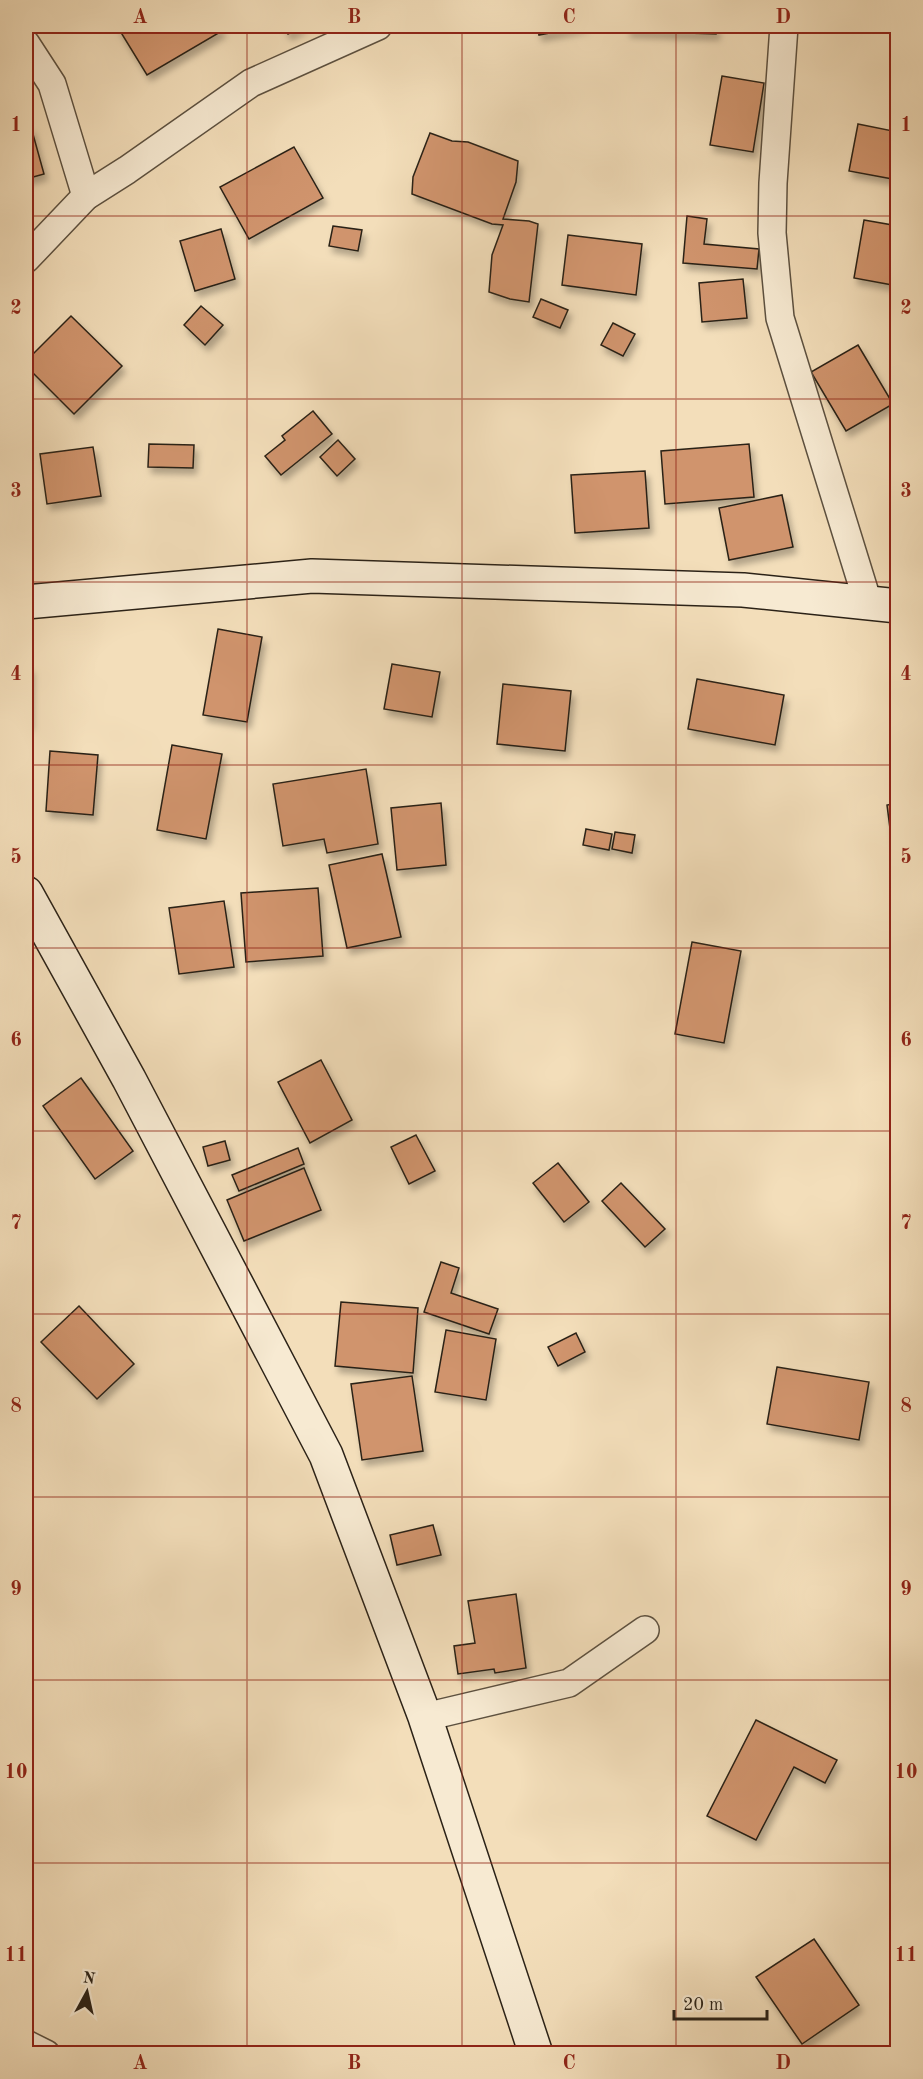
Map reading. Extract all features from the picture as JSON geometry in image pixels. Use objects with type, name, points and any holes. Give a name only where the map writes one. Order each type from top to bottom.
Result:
[{"type":"street","points":[[26,259],[86,196],[127,171],[251,83],[378,26]]},
{"type":"street","points":[[26,602],[312,576],[743,590],[883,605],[780,318],[772,233],[772,183],[784,26]]},
{"type":"street","points":[[26,44],[52,84],[86,196]]},
{"type":"street","points":[[26,893],[129,1079],[326,1455],[425,1717],[536,2054]]},
{"type":"street","points":[[425,1717],[569,1683],[645,1630]]},
{"type":"street","points":[[26,2044],[46,2054]]},
{"type":"building","points":[[117,26],[219,26],[222,31],[147,75]]},
{"type":"building","points":[[283,26],[304,26],[288,34]]},
{"type":"building","points":[[537,26],[585,26],[539,35]]},
{"type":"building","points":[[627,26],[716,26],[716,34],[627,31]]},
{"type":"building","points":[[722,76],[764,83],[753,152],[710,145]]},
{"type":"building","points":[[858,124],[898,132],[898,180],[849,171]]},
{"type":"building","points":[[31,127],[44,174],[26,179],[26,129]]},
{"type":"building","points":[[430,133],[452,141],[468,142],[518,161],[516,182],[503,219],[538,224],[529,302],[489,292],[492,255],[503,225],[492,224],[412,194],[413,177]]},
{"type":"building","points":[[294,147],[323,198],[249,239],[220,187]]},
{"type":"building","points":[[687,216],[707,219],[704,244],[759,249],[757,269],[683,263]]},
{"type":"building","points":[[864,220],[898,226],[898,286],[854,278]]},
{"type":"building","points":[[333,226],[362,230],[358,251],[329,246]]},
{"type":"building","points":[[221,229],[235,279],[195,291],[180,241]]},
{"type":"building","points":[[568,235],[642,244],[636,295],[562,285]]},
{"type":"building","points":[[743,279],[747,318],[702,322],[699,283]]},
{"type":"building","points":[[541,299],[568,310],[560,328],[533,317]]},
{"type":"building","points":[[201,306],[223,325],[205,345],[184,325]]},
{"type":"building","points":[[71,316],[122,366],[74,414],[26,366],[26,361]]},
{"type":"building","points":[[613,323],[635,334],[623,356],[601,345]]},
{"type":"building","points":[[858,345],[893,404],[846,431],[811,372]]},
{"type":"building","points":[[313,411],[332,434],[281,475],[265,456],[285,440],[282,436]]},
{"type":"building","points":[[338,440],[355,459],[337,476],[320,457]]},
{"type":"building","points":[[149,444],[194,445],[193,468],[148,467]]},
{"type":"building","points":[[749,444],[754,497],[665,504],[661,451]]},
{"type":"building","points":[[93,447],[101,496],[47,504],[40,454]]},
{"type":"building","points":[[645,471],[649,528],[575,533],[571,475]]},
{"type":"building","points":[[782,495],[793,547],[729,560],[719,508]]},
{"type":"building","points":[[218,629],[262,637],[247,722],[203,715]]},
{"type":"building","points":[[392,664],[440,672],[432,717],[384,709]]},
{"type":"building","points":[[26,667],[30,667],[29,724],[26,724]]},
{"type":"building","points":[[697,679],[784,695],[775,745],[688,729]]},
{"type":"building","points":[[503,684],[571,691],[565,751],[497,744]]},
{"type":"building","points":[[172,745],[222,754],[206,839],[157,830]]},
{"type":"building","points":[[50,751],[98,755],[93,815],[46,811]]},
{"type":"building","points":[[366,769],[378,844],[327,853],[324,839],[283,846],[273,784]]},
{"type":"building","points":[[441,803],[446,865],[397,870],[391,808]]},
{"type":"building","points":[[898,803],[898,860],[894,860],[887,805]]},
{"type":"building","points":[[586,829],[612,834],[609,850],[583,845]]},
{"type":"building","points":[[615,832],[635,835],[632,853],[612,849]]},
{"type":"building","points":[[382,854],[401,937],[347,948],[329,865]]},
{"type":"building","points":[[318,888],[323,956],[246,962],[241,893]]},
{"type":"building","points":[[224,901],[234,967],[179,974],[169,908]]},
{"type":"building","points":[[692,942],[741,951],[724,1043],[675,1034]]},
{"type":"building","points":[[321,1060],[352,1120],[310,1143],[278,1082]]},
{"type":"building","points":[[81,1078],[133,1151],[95,1179],[43,1106]]},
{"type":"building","points":[[416,1135],[435,1171],[409,1184],[391,1147]]},
{"type":"building","points":[[225,1141],[230,1160],[208,1166],[203,1147]]},
{"type":"building","points":[[298,1148],[304,1164],[239,1191],[232,1175]]},
{"type":"building","points":[[558,1163],[589,1202],[564,1222],[533,1183]]},
{"type":"building","points":[[304,1168],[321,1210],[244,1241],[227,1200]]},
{"type":"building","points":[[621,1183],[665,1229],[645,1247],[602,1201]]},
{"type":"building","points":[[441,1262],[459,1268],[451,1293],[498,1309],[489,1334],[424,1312]]},
{"type":"building","points":[[341,1302],[418,1308],[413,1373],[335,1366]]},
{"type":"building","points":[[79,1306],[134,1364],[97,1399],[41,1342]]},
{"type":"building","points":[[446,1330],[496,1339],[486,1400],[435,1392]]},
{"type":"building","points":[[576,1333],[585,1352],[558,1366],[548,1347]]},
{"type":"building","points":[[777,1367],[869,1382],[859,1440],[767,1424]]},
{"type":"building","points":[[412,1376],[423,1451],[362,1460],[351,1384]]},
{"type":"building","points":[[433,1525],[441,1555],[397,1565],[390,1535]]},
{"type":"building","points":[[516,1594],[526,1668],[495,1673],[494,1669],[458,1674],[454,1646],[475,1643],[468,1601]]},
{"type":"building","points":[[756,1720],[837,1760],[825,1783],[794,1767],[756,1840],[707,1816]]},
{"type":"building","points":[[814,1939],[859,2005],[802,2044],[756,1977]]}]
